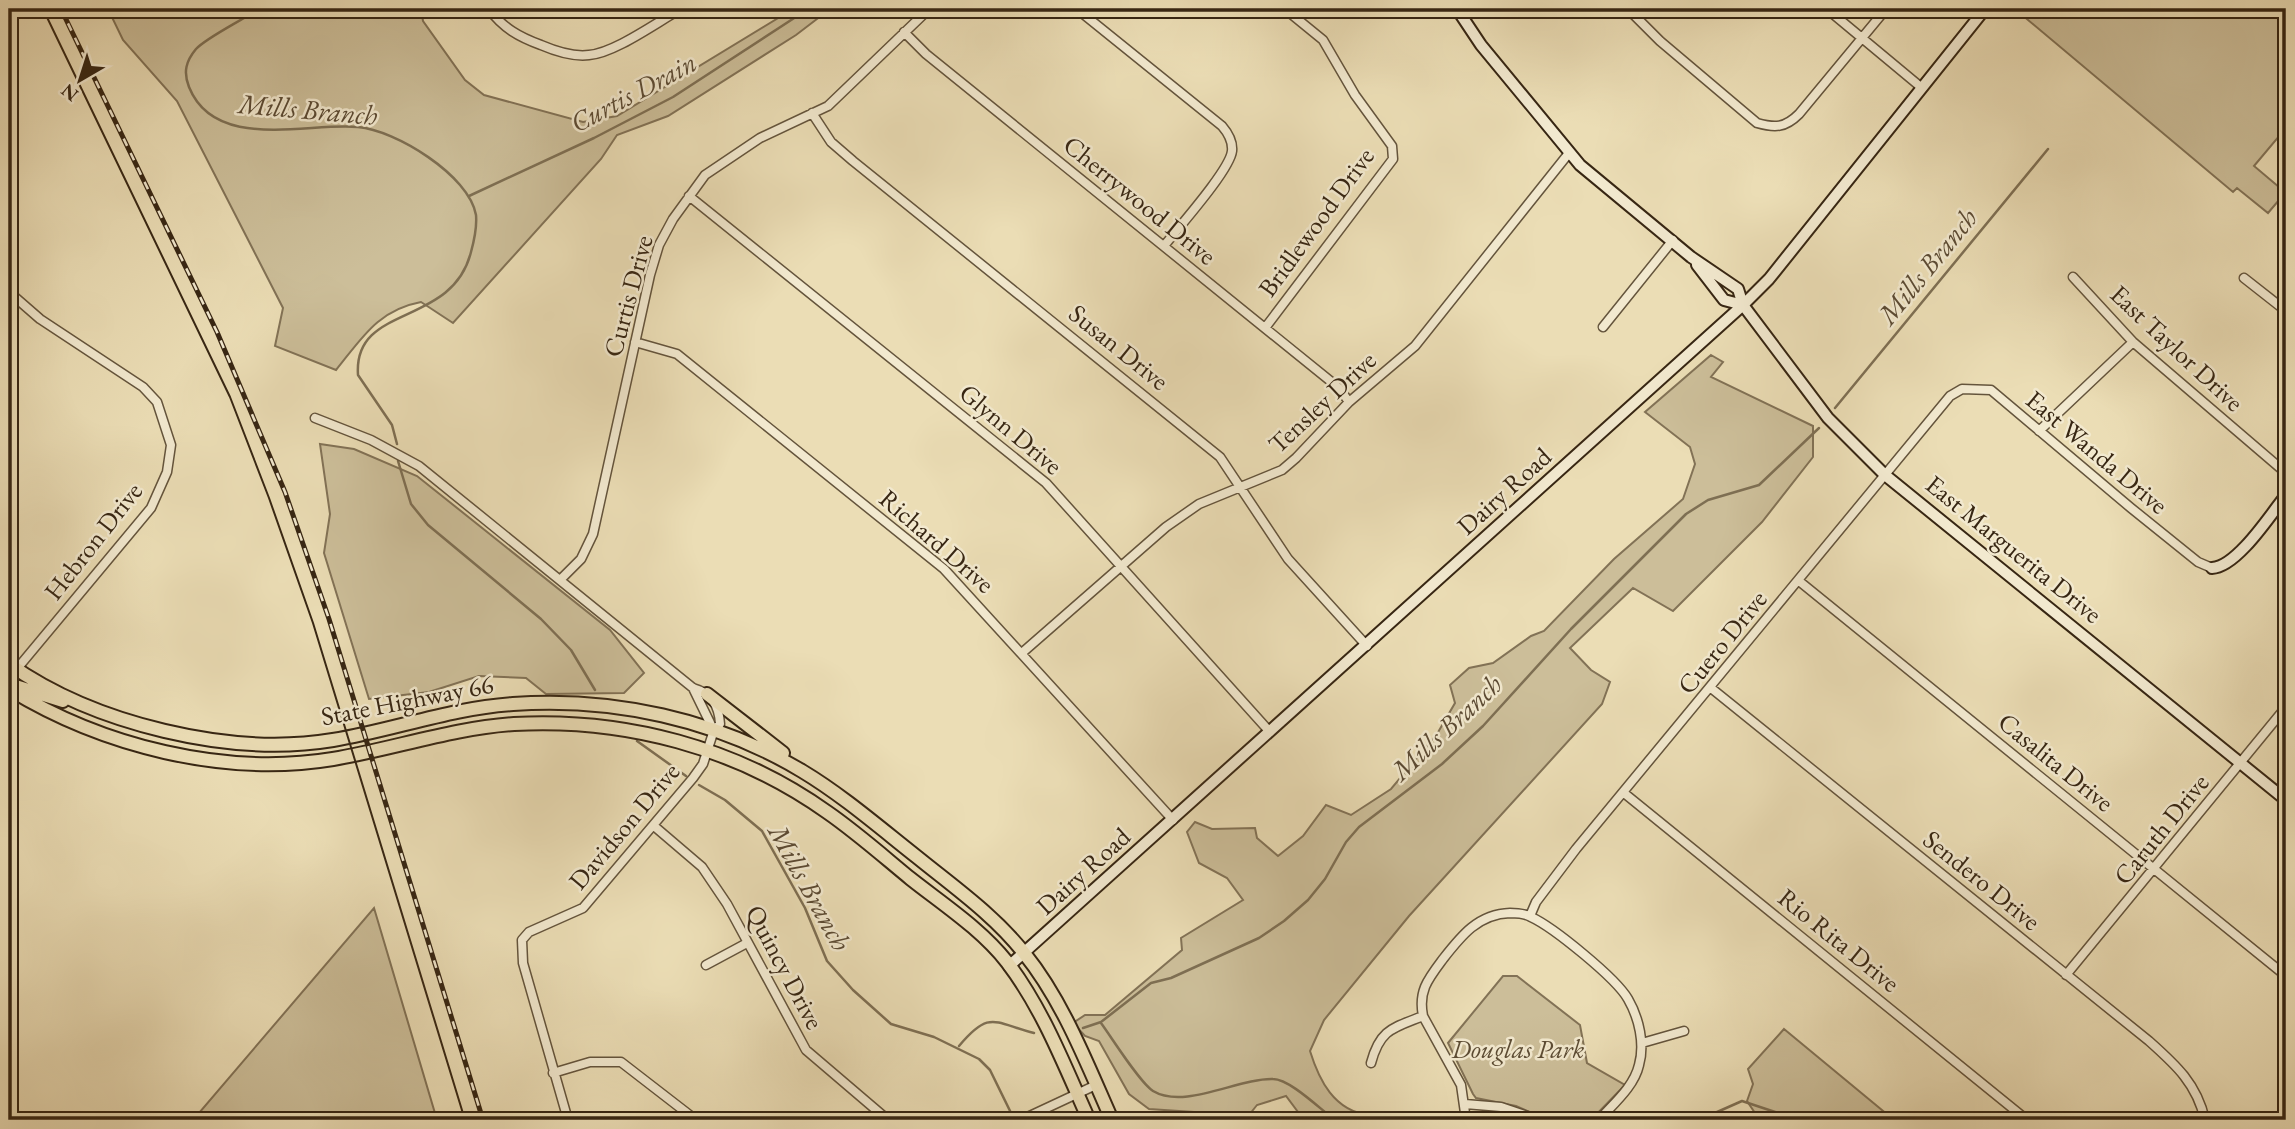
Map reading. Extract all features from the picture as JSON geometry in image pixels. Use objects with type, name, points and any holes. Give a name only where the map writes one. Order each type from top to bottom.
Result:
[{"type":"main road","name":"State Highway 66","points":[[11,669],[80,704],[153,728],[220,740],[267,743],[331,740],[462,709],[558,702],[637,711],[714,730],[772,754],[824,786],[971,900],[1025,953],[1055,1000],[1112,1120]]},
{"type":"main road","name":"State Highway 66","points":[[9,687],[52,713],[108,735],[161,750],[219,760],[313,761],[515,724],[622,729],[709,751],[789,788],[825,810],[976,931],[1010,965],[1037,1010],[1089,1120]]},
{"type":"main road","points":[[9,687],[80,704]]},
{"type":"main road","points":[[707,694],[824,786]]},
{"type":"street","points":[[489,9],[500,24],[521,38],[558,52],[590,55],[614,47],[681,9]]},
{"type":"street","points":[[655,9],[660,20]]},
{"type":"street","name":"Curtis Drive","points":[[560,580],[581,559],[593,534],[659,245],[689,196],[705,175],[730,157],[843,94],[868,64],[929,9]]},
{"type":"street","points":[[1077,9],[1222,125],[1230,137],[1233,148],[1227,165],[1164,246]]},
{"type":"street","name":"Bridlewood Drive","points":[[1265,328],[1393,159],[1392,146],[1354,95],[1323,40],[1285,9]]},
{"type":"street","points":[[1457,9],[1481,45],[1580,165],[1673,240],[1691,257],[1724,300],[1743,305]]},
{"type":"street","points":[[1628,9],[1660,41],[1757,123],[1775,128],[1790,123],[1799,114],[1886,9]]},
{"type":"street","points":[[1827,9],[1922,88]]},
{"type":"street","name":"Dairy Road","points":[[1010,965],[1743,305],[1769,279],[1985,9]]},
{"type":"street","name":"Cherrywood Drive","points":[[904,32],[934,61],[1339,388],[1349,402]]},
{"type":"street","name":"Susan Drive","points":[[812,113],[831,142],[852,161],[1220,457],[1289,559],[1367,646]]},
{"type":"street","name":"Tensley Drive","points":[[1023,652],[1121,565],[1199,504],[1282,470],[1349,402],[1415,346],[1569,153]]},
{"type":"street","name":"Glynn Drive","points":[[689,196],[1045,483],[1270,733]]},
{"type":"street","points":[[1603,327],[1673,240]]},
{"type":"street","name":"East Marguerita Drive","points":[[1691,257],[1738,289],[1743,305],[1828,418],[1885,475],[2286,800]]},
{"type":"street","name":"East Taylor Drive","points":[[2073,277],[2133,342],[2286,473]]},
{"type":"street","points":[[2244,278],[2286,312]]},
{"type":"street","name":"Hebron Drive","points":[[9,292],[40,319],[143,387],[157,402],[171,445],[167,472],[151,508],[11,669]]},
{"type":"street","name":"Richard Drive","points":[[635,342],[677,354],[944,569],[1023,652],[1173,820]]},
{"type":"street","points":[[2039,431],[2133,342]]},
{"type":"street","name":"East Wanda Drive","points":[[1950,396],[1962,389],[1991,390],[2198,562],[2212,568]]},
{"type":"street","name":"Cuero Drive","points":[[1530,916],[1536,902],[1571,856],[1950,396]]},
{"type":"street","points":[[315,418],[371,440],[419,466],[693,688],[707,694]]},
{"type":"street","points":[[2212,568],[2226,564],[2241,550],[2286,495]]},
{"type":"street","name":"Casalita Drive","points":[[1799,581],[2286,976]]},
{"type":"street","points":[[693,688],[714,730]]},
{"type":"street","name":"Sendero Drive","points":[[1711,688],[2182,1070],[2195,1089],[2205,1120]]},
{"type":"street","name":"Davidson Drive","points":[[568,1120],[523,963],[522,940],[529,932],[583,908],[693,778],[709,751],[714,730],[720,724],[716,705],[707,694]]},
{"type":"street","name":"Caruth Drive","points":[[2066,975],[2155,870],[2286,707]]},
{"type":"street","name":"Rio Rita Drive","points":[[1624,793],[2027,1120]]},
{"type":"street","name":"Quincy Drive","points":[[654,826],[702,867],[806,1050],[888,1120]]},
{"type":"street","points":[[1466,1120],[1461,1085],[1448,1057],[1423,1016],[1420,1003],[1424,984],[1475,923],[1490,916],[1511,913],[1530,916],[1616,983],[1633,1009],[1642,1042],[1639,1067],[1629,1086],[1598,1120]]},
{"type":"street","points":[[706,965],[747,943]]},
{"type":"street","points":[[1371,1063],[1376,1044],[1387,1030],[1423,1016]]},
{"type":"street","points":[[1642,1042],[1684,1031]]},
{"type":"street","points":[[553,1073],[590,1062],[621,1062],[696,1120]]},
{"type":"street","points":[[1021,1120],[1096,1085]]},
{"type":"street","points":[[1465,1104],[1501,1107],[1539,1120]]},
{"type":"green space","points":[[108,9],[421,9],[423,21],[465,80],[484,95],[583,122],[617,116],[793,9],[830,9],[796,35],[668,116],[617,135],[601,159],[453,323],[421,302],[393,311],[372,327],[336,370],[275,346],[283,308],[177,101],[123,40]]},
{"type":"green space","points":[[2015,9],[2286,9],[2286,128],[2254,166],[2286,193],[2286,203],[2279,200],[2268,213],[2237,188],[2233,192]]},
{"type":"green space","points":[[1711,355],[1723,362],[1711,377],[1813,426],[1813,457],[1762,522],[1673,611],[1633,588],[1570,648],[1591,670],[1610,682],[1602,704],[1409,916],[1324,1020],[1310,1051],[1323,1083],[1337,1101],[1357,1112],[1407,1120],[1304,1120],[1286,1096],[1257,1105],[1245,1120],[1207,1120],[1194,1112],[1149,1109],[1129,1094],[1099,1041],[1085,1036],[1073,1023],[1085,1015],[1105,1015],[1182,950],[1181,938],[1243,900],[1227,878],[1199,863],[1187,832],[1195,822],[1212,829],[1255,828],[1257,838],[1278,856],[1303,836],[1326,805],[1351,815],[1391,789],[1437,734],[1455,703],[1450,685],[1469,668],[1493,663],[1531,636],[1544,631],[1614,559],[1683,499],[1695,464],[1690,447],[1645,412]]},
{"type":"green space","points":[[320,444],[354,449],[417,476],[610,630],[644,673],[624,693],[546,694],[526,678],[479,676],[429,692],[369,699],[324,553],[330,514]]},
{"type":"green space","points":[[374,908],[437,1120],[193,1120]]},
{"type":"green space","name":"Douglas Park","points":[[1503,976],[1517,976],[1580,1025],[1587,1063],[1625,1085],[1591,1120],[1548,1120],[1516,1106],[1476,1098],[1473,1094],[1448,1043]]},
{"type":"green space","points":[[1784,1029],[1894,1120],[1771,1120],[1757,1116],[1747,1101],[1753,1084],[1748,1069]]},
{"type":"waterway","name":"Mills Branch","points":[[258,9],[208,39],[190,58],[186,72],[187,82],[202,107],[219,120],[241,127],[358,127],[391,136],[445,170],[460,185],[476,215],[471,252],[460,276],[445,293],[387,324],[371,336],[361,352],[358,375],[392,425],[397,444]]},
{"type":"waterway","name":"Curtis Drain","points":[[469,196],[594,138],[673,97],[808,9]]},
{"type":"waterway","name":"Mills Branch","points":[[1835,408],[2048,149]]},
{"type":"waterway","name":"Mills Branch","points":[[1083,1028],[1101,1022],[1151,983],[1171,978],[1259,938],[1284,921],[1308,900],[1325,879],[1346,842],[1359,827],[1442,764],[1483,726],[1571,629],[1686,514],[1708,500],[1759,485],[1819,428]]},
{"type":"waterway","name":"Mills Branch","points":[[398,461],[411,504],[428,525],[541,619],[571,650],[595,690]]},
{"type":"waterway","name":"Mills Branch","points":[[637,741],[686,776]]},
{"type":"waterway","name":"Mills Branch","points":[[699,785],[725,800],[762,831],[805,908],[827,961],[853,990],[891,1024],[934,1037],[979,1059],[990,1070],[1013,1117]]},
{"type":"waterway","name":"Mills Branch","points":[[959,1046],[969,1034],[986,1023],[1001,1023],[1034,1033]]},
{"type":"waterway","points":[[1101,1023],[1134,1070],[1153,1091],[1180,1097],[1259,1080],[1280,1080],[1296,1089],[1335,1120]]},
{"type":"waterway","points":[[1699,1120],[1742,1101],[1799,1120]]},
{"type":"waterway","points":[[1624,1117],[1636,1120]]},
{"type":"tram line","points":[[43,9],[230,397],[269,498],[313,623],[465,1120]]},
{"type":"railway","points":[[61,9],[217,332],[285,492],[329,619],[483,1120]]}]
